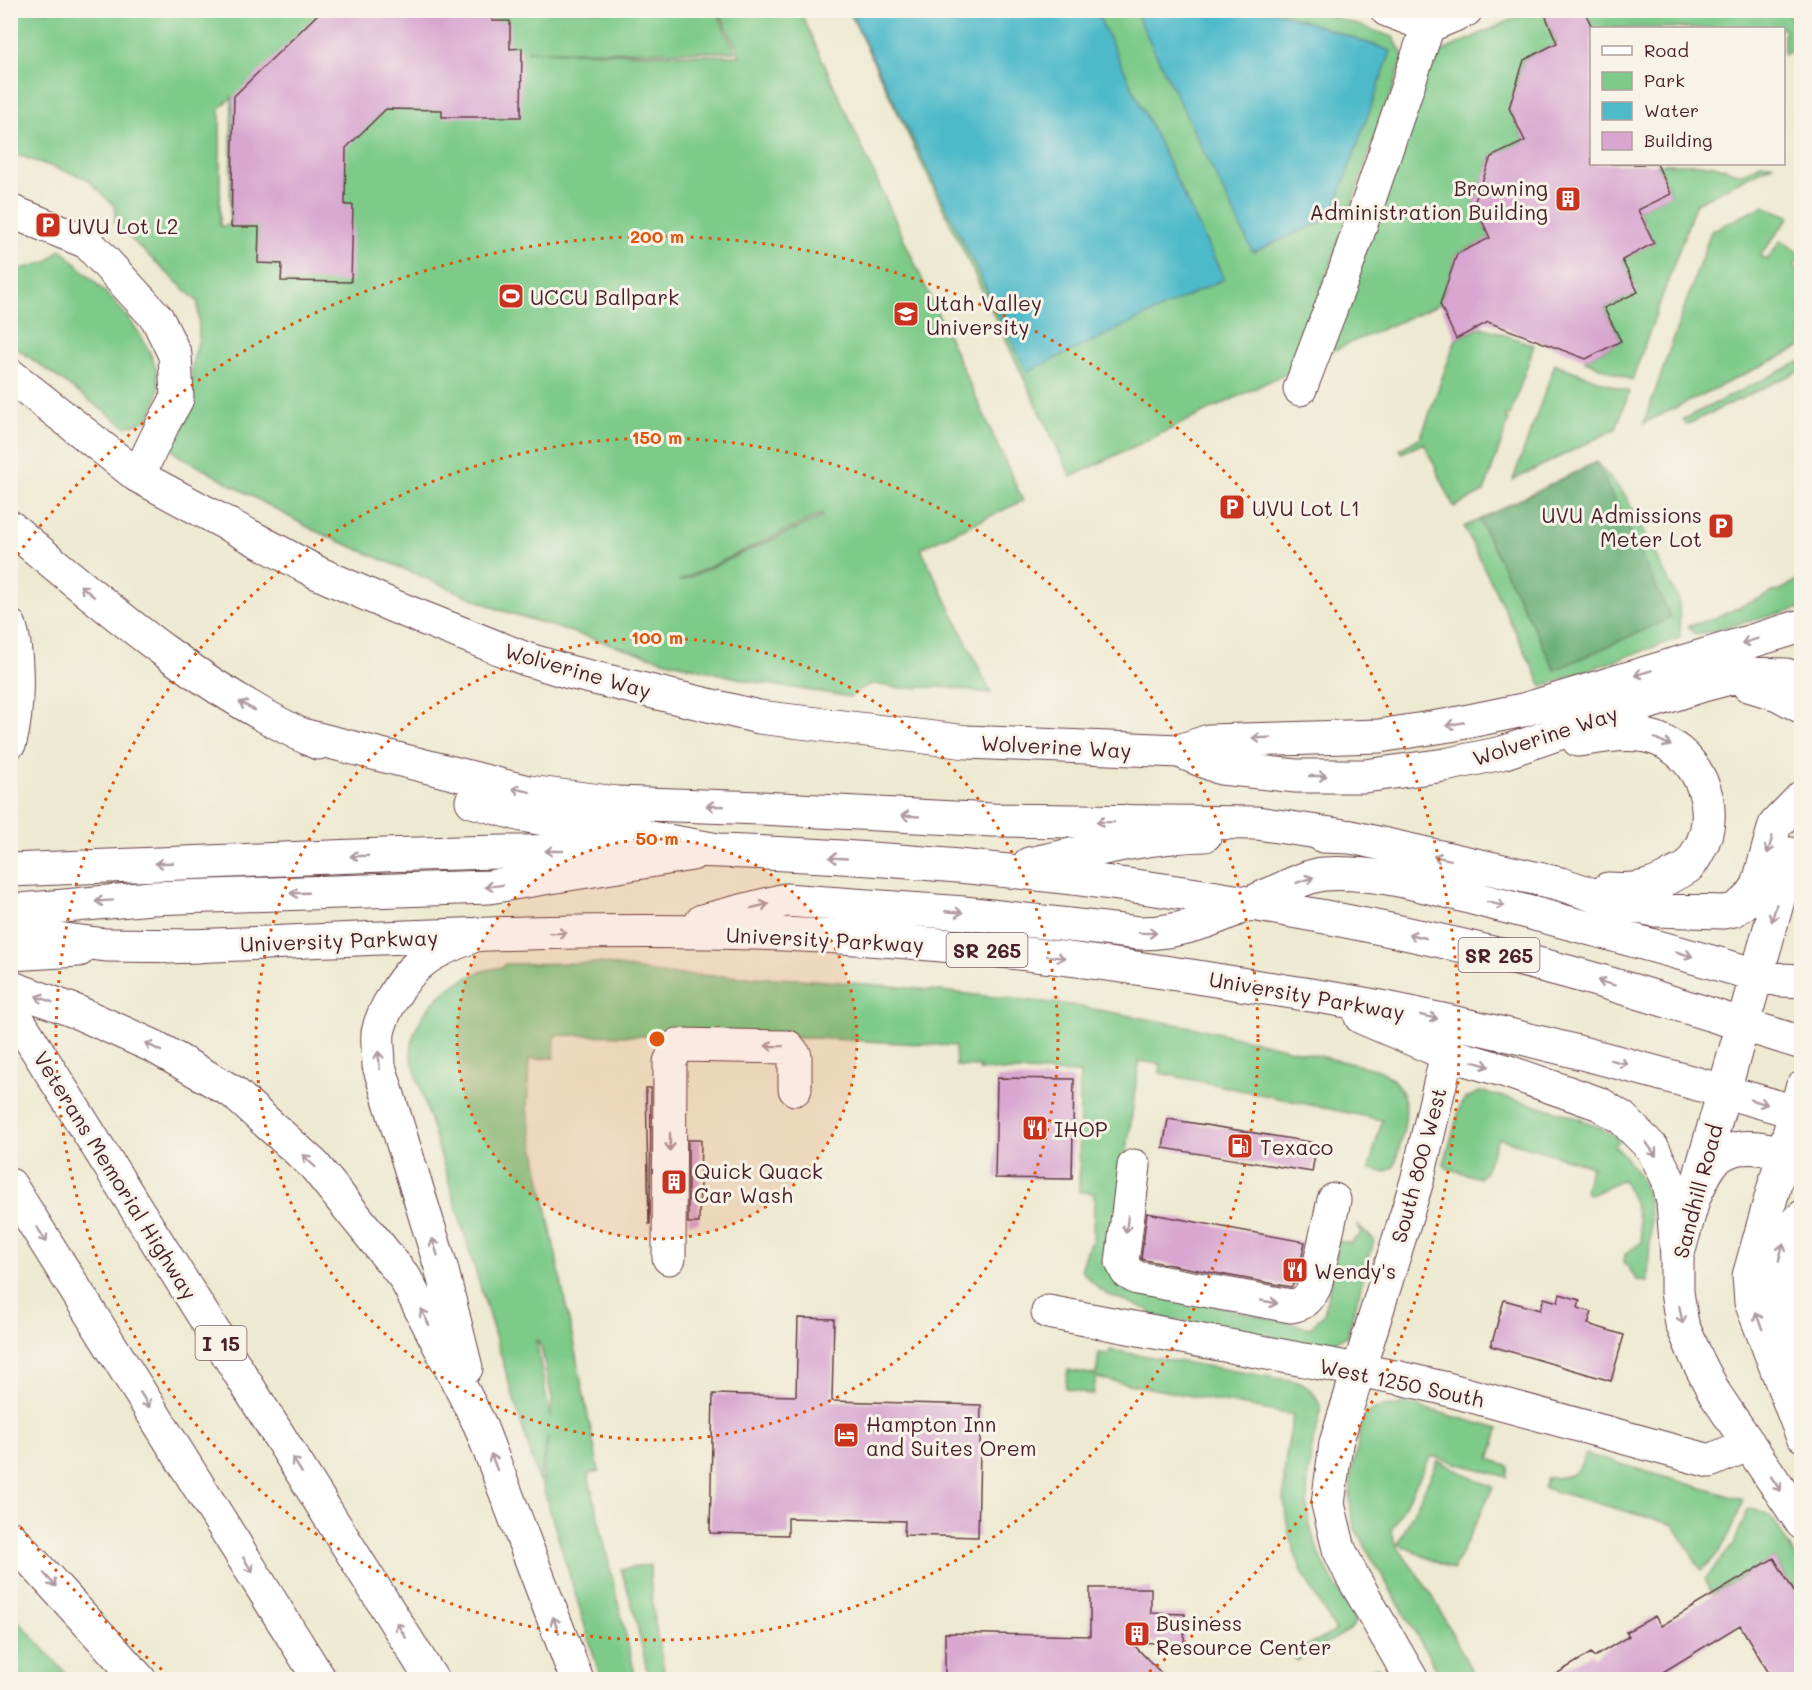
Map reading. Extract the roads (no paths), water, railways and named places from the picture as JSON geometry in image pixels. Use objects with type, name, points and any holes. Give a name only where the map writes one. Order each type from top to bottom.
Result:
[{"type":"main road","points":[[1387,10],[1428,26],[1466,10]]},
{"type":"main road","points":[[1300,389],[1345,271],[1428,26]]},
{"type":"main road","points":[[10,210],[87,242],[157,318],[175,355],[177,399],[138,476]]},
{"type":"main road","name":"Wolverine Way","points":[[10,375],[138,476],[318,573],[393,606],[526,659],[569,672],[759,717],[967,742],[1179,751],[1221,768],[1307,776],[1365,776],[1444,765],[1502,753],[1726,678],[1745,674],[1786,675],[1802,680]]},
{"type":"main road","points":[[10,527],[132,628],[224,693],[298,734],[385,773],[492,806],[564,823],[717,850]]},
{"type":"main road","points":[[10,626],[15,640],[17,666],[10,742]]},
{"type":"main road","name":"Wolverine Way","points":[[1179,751],[1209,741],[1379,736],[1450,725],[1523,710],[1802,626]]},
{"type":"main road","points":[[1726,678],[1778,694],[1802,707]]},
{"type":"main road","points":[[298,734],[528,792],[617,803],[993,820],[1257,823],[1351,837],[1561,884],[1620,904],[1655,910],[1723,912],[1734,910],[1748,900],[1758,886],[1775,825],[1802,797]]},
{"type":"main road","points":[[1502,753],[1603,736],[1647,736],[1672,747],[1684,756],[1693,766],[1703,786],[1708,812],[1708,829],[1704,842],[1690,866],[1664,880],[1640,889],[1624,890],[1561,884]]},
{"type":"main road","name":"Sandhill Road","points":[[1802,816],[1677,1257],[1677,1292],[1682,1324],[1697,1359],[1714,1394],[1802,1523]]},
{"type":"main road","points":[[1001,870],[1135,842],[1187,835],[1256,834],[1351,837]]},
{"type":"main road","points":[[15,918],[151,898],[489,887],[717,850]]},
{"type":"main road","name":"SR 265","points":[[10,870],[488,851],[717,850],[1001,870],[1125,884],[1251,903],[1373,926],[1634,990],[1802,1043]]},
{"type":"main road","points":[[663,931],[785,900],[964,913],[1139,933],[1162,933],[1188,928],[1319,875],[1343,873],[1371,876],[1456,894],[1587,926],[1757,975],[1802,981]]},
{"type":"main road","points":[[15,918],[47,945]]},
{"type":"main road","name":"University Parkway","points":[[47,945],[198,946],[478,934],[663,931],[799,935],[918,944],[1016,953],[1177,973],[1420,1015],[1533,1040],[1647,1069],[1724,1092],[1799,1105]]},
{"type":"main road","points":[[478,934],[443,948],[420,962],[401,982],[387,1007],[378,1034],[379,1066],[441,1267],[480,1425]]},
{"type":"main road","points":[[10,954],[47,945]]},
{"type":"main road","points":[[10,987],[77,1012],[155,1047],[233,1092],[314,1165],[405,1278],[480,1425],[576,1680]]},
{"type":"main road","points":[[1310,995],[1447,1054],[1506,1071],[1600,1104],[1627,1122],[1653,1149],[1668,1179],[1673,1202],[1677,1257]]},
{"type":"main road","name":"Veterans Memorial Highway","points":[[10,1007],[432,1680]]},
{"type":"main road","points":[[669,1258],[670,1062],[678,1045],[788,1047],[795,1056],[795,1089]]},
{"type":"main road","name":"South 800 West","points":[[1412,1680],[1339,1549],[1328,1504],[1336,1443],[1417,1181],[1447,1054]]},
{"type":"main road","points":[[1799,1105],[1792,1156],[1755,1251],[1749,1276],[1751,1302],[1802,1435]]},
{"type":"main road","points":[[1695,1195],[1705,1173],[1714,1161],[1726,1152],[1759,1147],[1792,1156]]},
{"type":"main road","points":[[1134,1166],[1122,1262],[1127,1272],[1137,1278],[1291,1306],[1309,1299],[1316,1286],[1334,1200]]},
{"type":"main road","points":[[10,1185],[320,1680]]},
{"type":"main road","points":[[1802,1216],[1793,1225],[1783,1243],[1778,1261],[1778,1278],[1780,1302],[1802,1413]]},
{"type":"main road","name":"West 1250 South","points":[[1048,1312],[1443,1388],[1710,1461],[1749,1444]]},
{"type":"main road","points":[[10,1537],[140,1680]]},
{"type":"water","points":[[850,11],[1096,11],[1224,279],[1027,372]]},
{"type":"water","points":[[1135,11],[1276,11],[1391,51],[1331,218],[1253,252]]},
{"type":"place","name":"Browning Administration Building","points":[[1568,199]]},
{"type":"place","name":"UVU Lot L2","points":[[48,225]]},
{"type":"place","name":"UCCU Ballpark","points":[[511,296]]},
{"type":"place","name":"Utah Valley University","points":[[906,314]]},
{"type":"place","name":"UVU Lot L1","points":[[1232,507]]},
{"type":"place","name":"UVU Admissions Meter Lot","points":[[1721,526]]},
{"type":"place","name":"IHOP","points":[[1035,1128]]},
{"type":"place","name":"Texaco","points":[[1240,1146]]},
{"type":"place","name":"Quick Quack Car Wash","points":[[674,1182]]},
{"type":"place","name":"Wendy's","points":[[1295,1270]]},
{"type":"place","name":"Hampton Inn and Suites Orem","points":[[846,1435]]},
{"type":"place","name":"Business Resource Center","points":[[1137,1634]]}]
